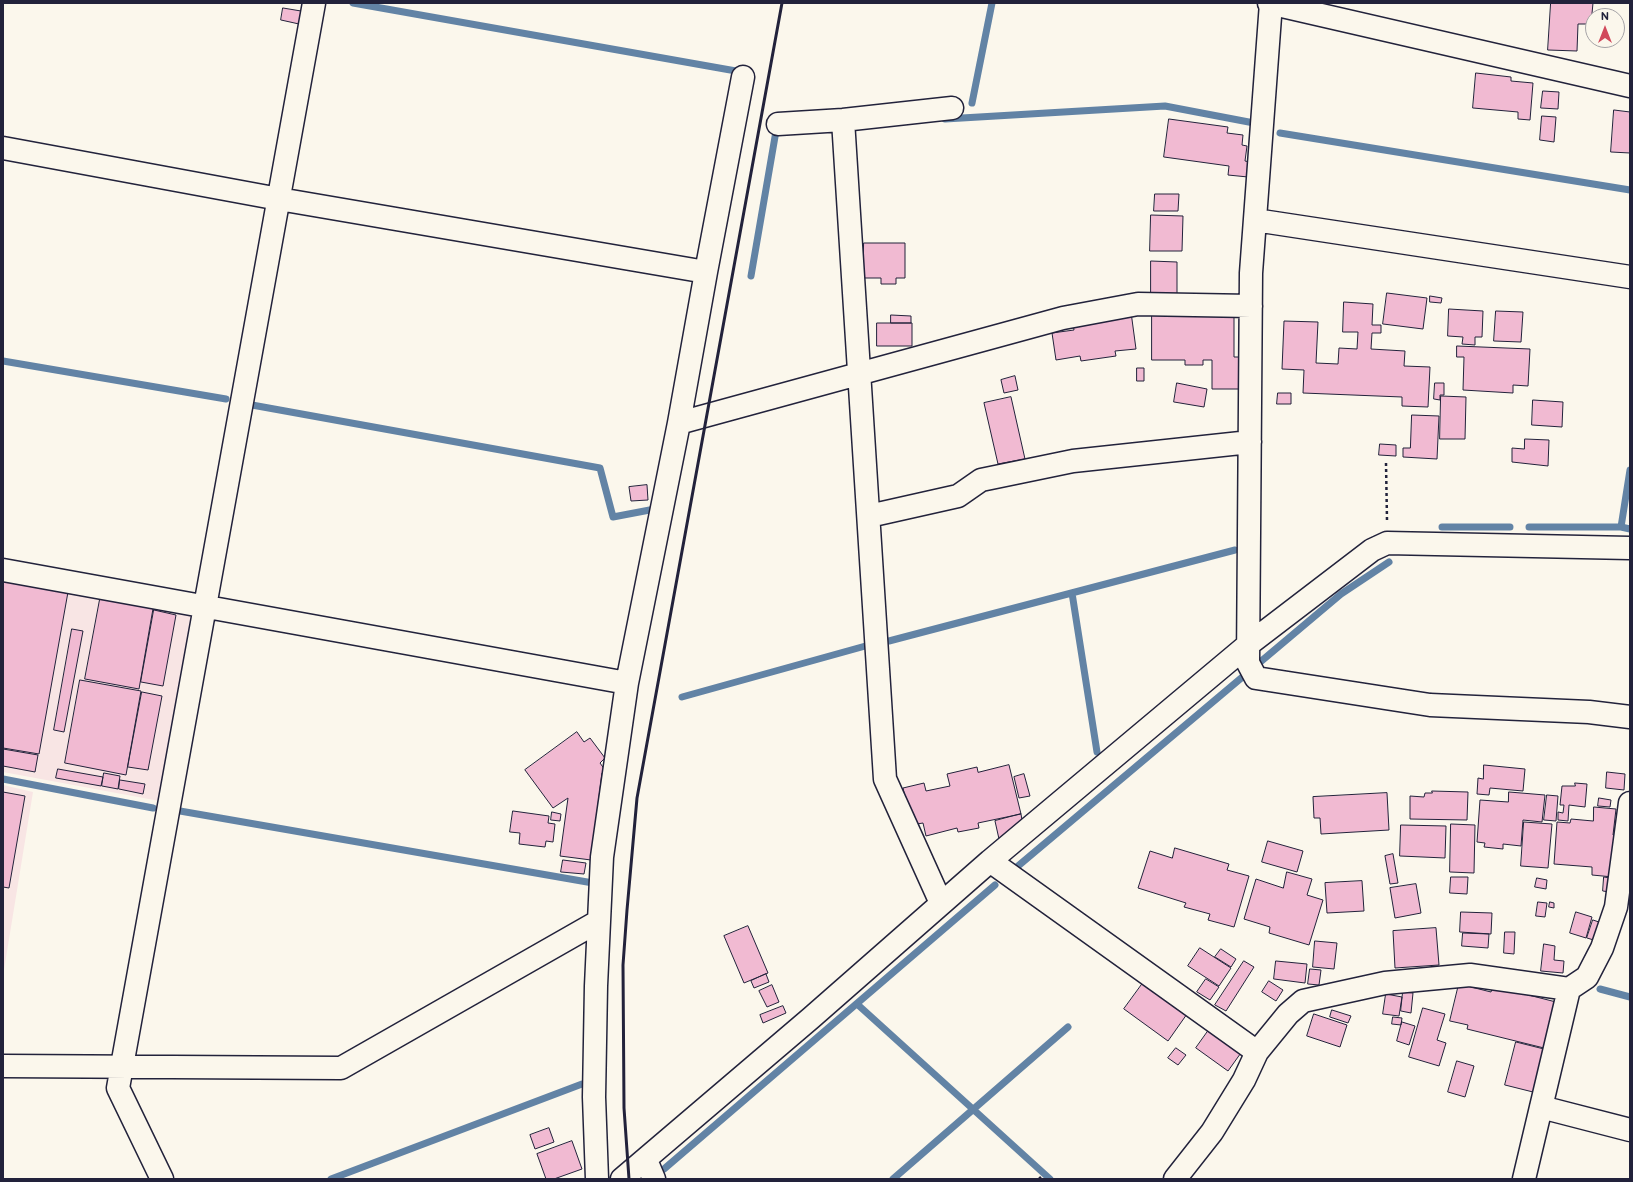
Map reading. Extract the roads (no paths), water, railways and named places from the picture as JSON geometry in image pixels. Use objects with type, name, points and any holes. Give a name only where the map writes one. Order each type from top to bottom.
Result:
[{"type":"street","points":[[162,1179],[118,1088],[314,3]]},
{"type":"street","points":[[1251,662],[1251,273],[1270,3],[1630,86]]},
{"type":"street","points":[[597,1179],[594,1097],[596,986],[602,857],[627,683],[679,423],[743,77]]},
{"type":"street","points":[[778,124],[843,120],[952,108]]},
{"type":"street","points":[[843,120],[885,779],[941,903]]},
{"type":"street","points":[[3,148],[279,199],[706,272]]},
{"type":"street","points":[[1255,220],[1630,277]]},
{"type":"street","points":[[679,423],[1063,318],[1138,304],[1251,306]]},
{"type":"street","points":[[868,516],[958,496],[981,480],[1073,461],[1250,442]]},
{"type":"street","points":[[622,1179],[650,1169],[811,1018],[941,903],[990,861],[1251,662],[1372,550],[1387,543],[1630,548]]},
{"type":"street","points":[[3,570],[627,683]]},
{"type":"street","points":[[1251,662],[1430,705],[1589,712],[1630,717]]},
{"type":"street","points":[[1175,1179],[1212,1132],[1244,1080],[1257,1052],[1288,1014],[1303,1001],[1385,983],[1470,975],[1569,989],[1587,977],[1602,948],[1616,906],[1630,803]]},
{"type":"street","points":[[990,861],[1257,1052]]},
{"type":"street","points":[[3,1066],[340,1068],[599,921]]},
{"type":"street","points":[[1524,1179],[1569,989]]},
{"type":"street","points":[[1541,1107],[1630,1130]]},
{"type":"waterway","points":[[353,3],[736,71]]},
{"type":"waterway","points":[[972,103],[992,3]]},
{"type":"waterway","points":[[945,119],[1165,106],[1254,123]]},
{"type":"waterway","points":[[751,276],[776,131],[782,131]]},
{"type":"waterway","points":[[1280,133],[1630,190]]},
{"type":"waterway","points":[[3,361],[226,399]]},
{"type":"waterway","points":[[252,405],[600,468],[613,517],[655,509]]},
{"type":"waterway","points":[[1630,470],[1621,527],[1630,529]]},
{"type":"waterway","points":[[1442,527],[1510,527]]},
{"type":"waterway","points":[[1529,527],[1621,527]]},
{"type":"waterway","points":[[889,641],[1235,550]]},
{"type":"waterway","points":[[1018,866],[1341,594],[1389,562]]},
{"type":"waterway","points":[[1072,593],[1097,752]]},
{"type":"waterway","points":[[682,697],[869,645]]},
{"type":"waterway","points":[[3,779],[153,808]]},
{"type":"waterway","points":[[180,811],[593,883]]},
{"type":"waterway","points":[[664,1169],[995,885]]},
{"type":"waterway","points":[[1600,989],[1630,997]]},
{"type":"waterway","points":[[857,1004],[1050,1179]]},
{"type":"waterway","points":[[893,1179],[1068,1027]]},
{"type":"waterway","points":[[331,1179],[582,1084]]},
{"type":"railway","points":[[629,1179],[624,1108],[623,965],[637,798],[782,3]]}]
